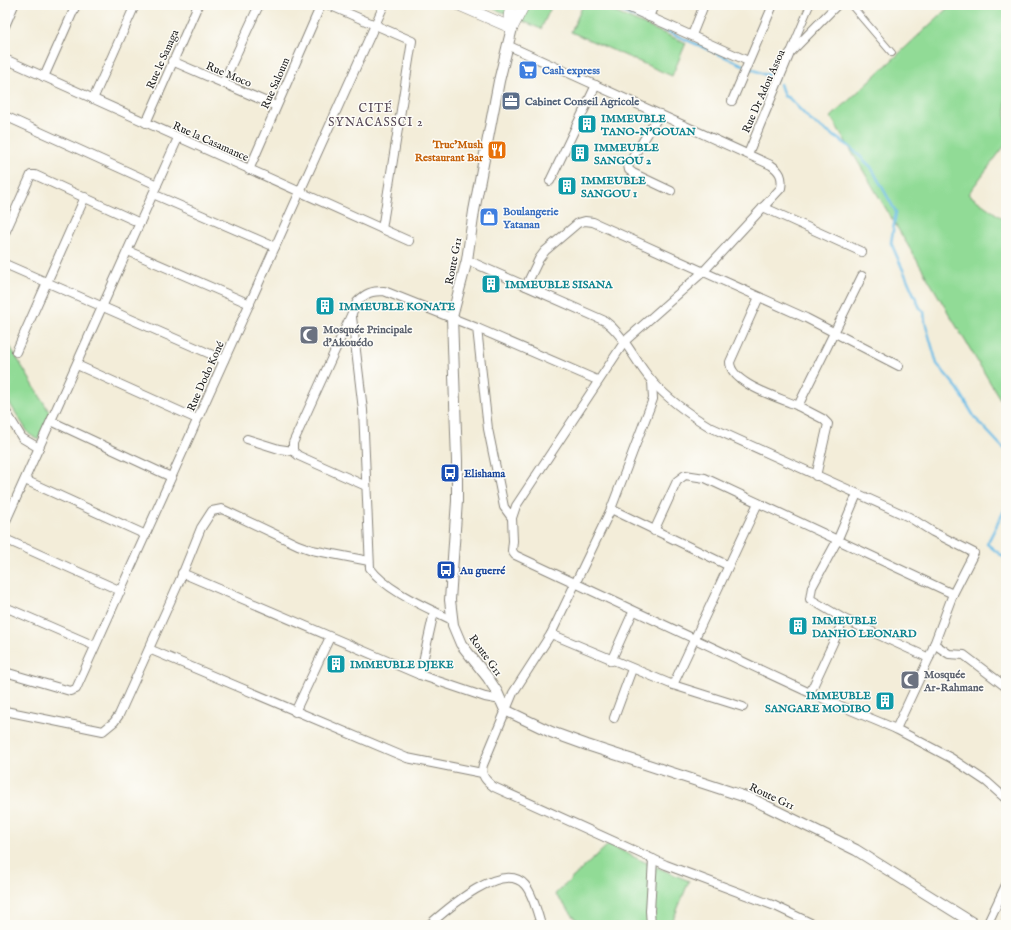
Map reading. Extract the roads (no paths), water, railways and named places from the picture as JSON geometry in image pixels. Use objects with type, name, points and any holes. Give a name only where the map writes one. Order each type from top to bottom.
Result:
[{"type":"main road","points":[[459,5],[512,28]]},
{"type":"main road","points":[[511,5],[509,17],[512,28]]},
{"type":"main road","points":[[512,28],[524,5]]},
{"type":"street","points":[[5,26],[14,5]]},
{"type":"street","points":[[44,77],[76,5]]},
{"type":"street","points":[[92,99],[135,5]]},
{"type":"street","name":"Rue le Sanaga","points":[[146,123],[172,61],[198,5]]},
{"type":"street","points":[[223,83],[259,5]]},
{"type":"street","name":"Rue Saloum","points":[[249,170],[276,106],[322,5]]},
{"type":"street","points":[[329,5],[412,41],[382,229]]},
{"type":"street","name":"Rue Dodo Koné","points":[[5,672],[70,691],[76,689],[384,5]]},
{"type":"street","points":[[622,5],[748,61]]},
{"type":"street","points":[[650,17],[654,5]]},
{"type":"street","points":[[692,35],[704,5]]},
{"type":"street","points":[[732,100],[773,5]]},
{"type":"street","points":[[790,53],[810,5]]},
{"type":"street","name":"Rue Dr Adou Assoa","points":[[748,154],[790,53],[837,5]]},
{"type":"street","points":[[852,5],[892,53]]},
{"type":"street","name":"Route G11","points":[[512,28],[498,81],[474,211],[467,260],[452,317],[457,462],[450,600],[452,620],[461,644],[486,676],[501,700],[505,710],[551,732],[587,745],[752,799],[856,850],[976,925]]},
{"type":"street","points":[[507,45],[748,154],[779,170],[782,180],[780,188],[703,272],[625,342],[598,380],[516,506],[512,518],[513,553],[633,612],[810,693],[896,729],[951,758],[988,782],[1006,799]]},
{"type":"street","name":"Rue la Casamance","points":[[5,59],[409,241]]},
{"type":"street","name":"Rue Moco","points":[[172,61],[276,106]]},
{"type":"street","points":[[550,181],[596,85]]},
{"type":"street","points":[[660,114],[628,165],[629,170],[633,173],[671,191]]},
{"type":"street","points":[[5,116],[157,185]]},
{"type":"street","points":[[5,523],[8,508],[25,480],[40,448],[178,138]]},
{"type":"street","points":[[5,233],[32,175],[38,175],[140,223]]},
{"type":"street","points":[[154,194],[275,247]]},
{"type":"street","points":[[16,352],[85,197]]},
{"type":"street","points":[[763,207],[862,252]]},
{"type":"street","points":[[526,286],[538,259],[545,251],[578,223],[585,221],[593,222],[759,297],[899,366]]},
{"type":"street","points":[[128,251],[250,304]]},
{"type":"street","points":[[467,260],[605,321],[615,329],[652,381],[688,413],[704,423],[816,476],[909,517],[933,532],[974,553],[953,594],[930,658],[896,729]]},
{"type":"street","points":[[5,264],[102,308],[224,360]]},
{"type":"street","points":[[798,406],[862,276]]},
{"type":"street","points":[[293,451],[293,444],[357,302],[365,294],[384,291],[452,317],[598,380]]},
{"type":"street","points":[[759,297],[730,362],[730,368],[743,382],[798,406],[823,419],[828,424],[816,476]]},
{"type":"street","points":[[352,316],[363,410],[370,568],[380,579],[407,598],[452,620]]},
{"type":"street","points":[[477,328],[488,429],[504,507],[512,518]]},
{"type":"street","points":[[77,365],[197,419]]},
{"type":"street","points":[[652,381],[653,398],[611,509],[551,634],[513,693],[483,765],[482,773],[487,782],[494,787],[653,859],[775,906],[815,925]]},
{"type":"street","points":[[5,410],[22,438],[40,448]]},
{"type":"street","points":[[51,421],[172,477]]},
{"type":"street","points":[[247,439],[279,449],[293,451],[299,456],[366,486]]},
{"type":"street","points":[[654,531],[677,481],[685,476],[705,478],[953,594]]},
{"type":"street","points":[[25,480],[146,534]]},
{"type":"street","points":[[857,494],[837,541],[812,587],[810,599],[844,619],[930,658]]},
{"type":"street","points":[[673,686],[758,503]]},
{"type":"street","points":[[5,711],[103,731],[114,722],[149,649],[201,528],[212,511],[222,509],[298,545],[312,550],[369,562]]},
{"type":"street","points":[[611,509],[654,531],[728,565]]},
{"type":"street","points":[[5,539],[121,590]]},
{"type":"street","points":[[182,574],[420,675],[485,697],[501,700]]},
{"type":"street","points":[[5,607],[95,646]]},
{"type":"street","points":[[420,675],[434,612]]},
{"type":"street","points":[[610,661],[633,612]]},
{"type":"street","points":[[810,693],[844,619]]},
{"type":"street","points":[[551,634],[610,661],[673,686],[743,707]]},
{"type":"street","points":[[295,712],[330,637]]},
{"type":"street","points":[[934,644],[949,654],[964,656],[1006,687]]},
{"type":"street","points":[[149,649],[295,712],[407,758],[482,773]]},
{"type":"street","points":[[614,718],[632,669]]},
{"type":"street","points":[[651,925],[650,911],[653,859]]},
{"type":"street","points":[[429,925],[457,901],[475,889],[491,882],[514,879],[526,885],[542,925]]},
{"type":"street","points":[[987,925],[1006,885]]},
{"type":"waterway","points":[[608,5],[777,80]]},
{"type":"waterway","points":[[767,74],[776,77]]},
{"type":"waterway","points":[[780,84],[784,96],[789,98],[811,121],[849,146],[871,167],[896,212],[891,243],[920,308],[924,312],[925,322],[937,364],[958,389],[975,418],[1006,451]]},
{"type":"waterway","points":[[1006,507],[987,544],[1006,559]]},
{"type":"place","name":"Cash express","points":[[528,70]]},
{"type":"place","name":"Cabinet Conseil Agricole","points":[[511,101]]},
{"type":"place","name":"IMMEUBLE TANO-N'GOUAN","points":[[587,124]]},
{"type":"place","name":"Truc'Mush Restaurant Bar","points":[[497,150]]},
{"type":"place","name":"IMMEUBLE SANGOU 2","points":[[580,153]]},
{"type":"place","name":"IMMEUBLE SANGOU 1","points":[[567,186]]},
{"type":"place","name":"Boulangerie Yatanan","points":[[489,217]]},
{"type":"place","name":"IMMEUBLE SISANA","points":[[491,284]]},
{"type":"place","name":"IMMEUBLE KONATE","points":[[325,306]]},
{"type":"place","name":"Mosquée Principale d'Akouédo","points":[[309,335]]},
{"type":"place","name":"Elishama","points":[[450,473]]},
{"type":"place","name":"Au guerré","points":[[446,570]]},
{"type":"place","name":"IMMEUBLE DANHO LEONARD","points":[[798,626]]},
{"type":"place","name":"IMMEUBLE DJEKE","points":[[336,664]]},
{"type":"place","name":"Mosquée Ar-Rahmane","points":[[910,680]]},
{"type":"place","name":"IMMEUBLE SANGARE MODIBO","points":[[885,701]]},
{"type":"district","name":"CITÉ SYNACASSCI 2","points":[[376,115]]}]
